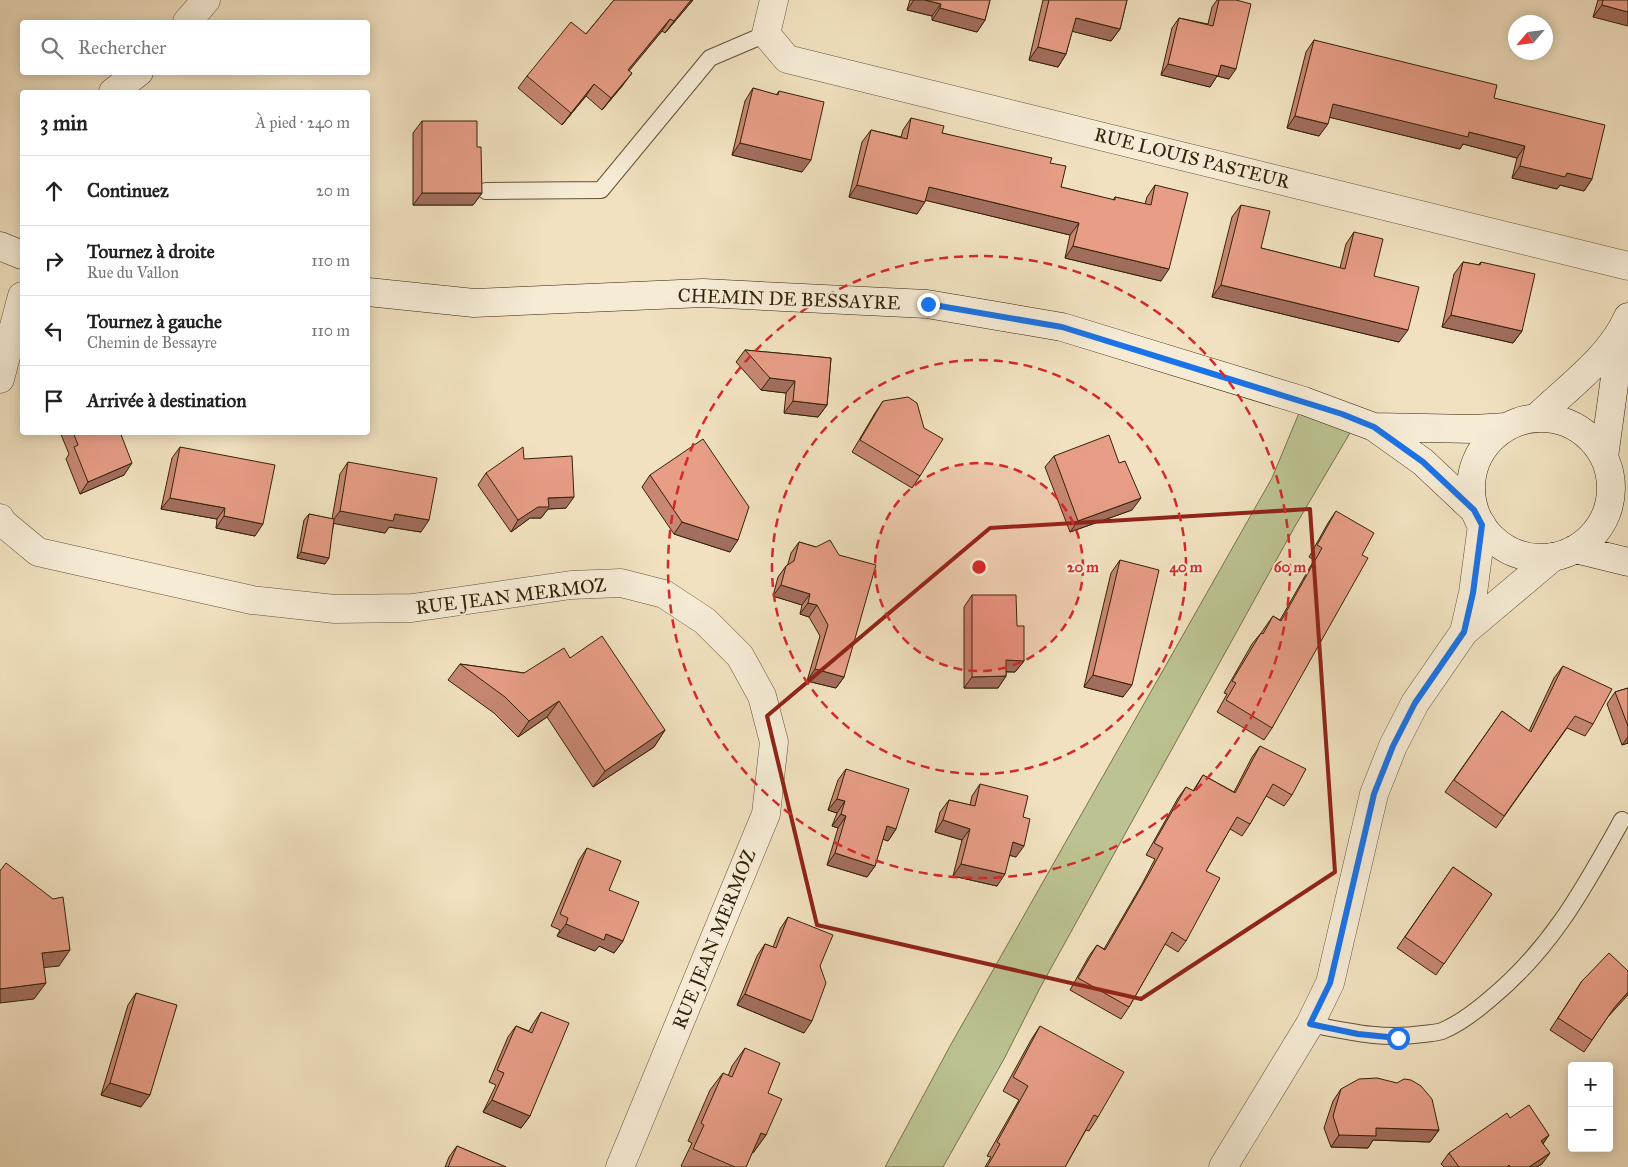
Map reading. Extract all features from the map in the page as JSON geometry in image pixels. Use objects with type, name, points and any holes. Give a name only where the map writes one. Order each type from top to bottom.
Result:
[{"type":"street","points":[[190,20],[206,0]]},
{"type":"street","points":[[766,34],[774,0]]},
{"type":"street","name":"RUE LOUIS PASTEUR","points":[[766,34],[787,59],[1628,266]]},
{"type":"street","points":[[116,90],[135,75]]},
{"type":"street","points":[[0,246],[20,254]]},
{"type":"street","name":"CHEMIN DE BESSAYRE","points":[[370,292],[474,303],[703,293],[928,304],[1062,327],[1304,401],[1374,427],[1423,462],[1478,518]]},
{"type":"street","points":[[0,380],[20,304]]},
{"type":"street","points":[[1536,418],[1582,376],[1624,326]]},
{"type":"street","points":[[1604,457],[1624,326]]},
{"type":"street","points":[[1223,1167],[1310,1024],[1330,983],[1374,794],[1393,746],[1415,703],[1464,632],[1564,553],[1590,538],[1602,523],[1609,506],[1619,494],[1604,457],[1592,440],[1576,427],[1556,420],[1536,418],[1520,420],[1506,427],[1487,442],[1475,463],[1471,486],[1478,518],[1473,593],[1464,632]]},
{"type":"street","name":"CHEMIN DE BESSAYRE","points":[[1374,427],[1474,429],[1506,427]]},
{"type":"street","name":"RUE JEAN MERMOZ","points":[[0,518],[3,523],[38,552],[252,600],[335,609],[412,608],[571,585],[621,583],[664,594],[705,620],[740,656],[762,696],[774,742],[766,814],[620,1167]]},
{"type":"street","points":[[1478,518],[1495,541],[1513,552],[1533,557],[1564,553],[1628,562]]},
{"type":"lane","points":[[486,191],[601,190],[710,58],[766,34]]},
{"type":"lane","points":[[1310,1024],[1358,1034],[1398,1038],[1442,1031],[1476,1011],[1513,980],[1551,938],[1579,895],[1622,820]]},
{"type":"highlighted area","points":[[1310,509],[1335,872],[1141,999],[817,925],[767,716],[990,528]]},
{"type":"green space","points":[[1304,401],[1357,421],[1294,528],[943,1167],[885,1167],[950,1046],[1272,478]]},
{"type":"building","points":[[614,0],[691,0],[674,21],[670,19],[628,70],[632,73],[611,98],[594,84],[571,113],[527,76],[571,22],[586,34]]},
{"type":"building","points":[[925,0],[990,0],[985,20],[940,8],[941,4]]},
{"type":"building","points":[[1049,0],[1127,0],[1120,29],[1076,18],[1066,54],[1038,47]]},
{"type":"building","points":[[1219,0],[1236,0],[1251,4],[1236,69],[1221,65],[1218,76],[1168,64],[1179,18],[1213,26]]},
{"type":"building","points":[[1603,0],[1628,0],[1628,12],[1602,5]]},
{"type":"building","points":[[1314,40],[1497,85],[1494,98],[1605,125],[1592,179],[1567,173],[1565,177],[1520,166],[1525,146],[1469,132],[1468,137],[1333,104],[1328,124],[1295,116]]},
{"type":"building","points":[[753,88],[778,95],[779,91],[824,102],[811,160],[740,143]]},
{"type":"building","points":[[911,118],[944,126],[942,133],[1052,158],[1050,163],[1066,166],[1061,187],[1115,200],[1115,197],[1151,205],[1155,185],[1188,193],[1169,269],[1073,246],[1079,223],[929,187],[925,202],[857,185],[871,130],[907,139]]},
{"type":"building","points":[[422,121],[477,121],[477,147],[481,147],[482,193],[422,193]]},
{"type":"building","points":[[1241,205],[1270,211],[1261,248],[1345,269],[1354,232],[1383,239],[1374,276],[1419,287],[1408,330],[1221,285]]},
{"type":"building","points":[[1463,262],[1480,265],[1481,262],[1535,274],[1522,331],[1451,315]]},
{"type":"building","points":[[745,350],[831,358],[827,405],[793,401],[795,381],[770,378]]},
{"type":"building","points":[[908,397],[917,403],[924,428],[943,439],[920,476],[860,440],[883,401]]},
{"type":"building","points":[[74,435],[121,435],[132,463],[88,482],[74,447],[78,445]]},
{"type":"building","points":[[1109,435],[1119,463],[1125,461],[1141,498],[1078,521],[1054,456]]},
{"type":"building","points":[[703,439],[749,507],[738,540],[682,522],[650,475]]},
{"type":"building","points":[[180,447],[275,465],[263,524],[224,516],[225,508],[170,498]]},
{"type":"building","points":[[523,447],[524,459],[572,456],[574,497],[548,498],[549,507],[538,507],[518,520],[486,473]]},
{"type":"building","points":[[348,462],[437,478],[429,520],[395,514],[393,521],[340,511]]},
{"type":"building","points":[[1336,511],[1374,533],[1362,555],[1368,558],[1272,728],[1226,700],[1236,683],[1232,681],[1261,633],[1263,634],[1273,616],[1281,621],[1322,548],[1317,545]]},
{"type":"building","points":[[309,514],[334,519],[329,558],[301,552]]},
{"type":"building","points":[[830,540],[839,555],[876,565],[844,677],[815,669],[828,625],[817,605],[808,603],[810,594],[781,585],[786,566],[794,561],[799,542],[816,547]]},
{"type":"building","points":[[1120,560],[1159,570],[1132,685],[1093,675]]},
{"type":"building","points":[[972,595],[1016,595],[1017,626],[1024,626],[1024,661],[1006,660],[1006,676],[972,677]]},
{"type":"building","points":[[602,636],[665,730],[605,771],[559,701],[529,721],[505,697],[460,664],[524,673],[564,648],[570,658]]},
{"type":"building","points":[[1563,666],[1612,689],[1593,724],[1575,716],[1504,816],[1454,780],[1502,711],[1531,732]]},
{"type":"building","points":[[1628,688],[1628,726],[1615,692]]},
{"type":"building","points":[[1260,746],[1306,769],[1292,795],[1273,784],[1250,824],[1237,817],[1206,871],[1220,878],[1186,941],[1172,932],[1129,1007],[1078,978],[1097,945],[1105,950],[1150,872],[1163,848],[1154,843],[1186,787],[1194,791],[1203,775],[1235,793]]},
{"type":"building","points":[[846,769],[909,789],[896,829],[887,826],[875,866],[835,853],[846,816],[841,814],[845,801],[837,799]]},
{"type":"building","points":[[980,784],[1028,796],[1023,817],[1030,819],[1024,846],[1013,842],[1005,874],[961,864],[970,829],[943,820],[949,800],[975,806]]},
{"type":"building","points":[[587,848],[621,861],[609,890],[639,902],[623,941],[606,934],[604,940],[566,924],[568,918],[560,914]]},
{"type":"building","points":[[6,863],[53,899],[63,897],[70,950],[42,953],[46,983],[0,989],[0,871]]},
{"type":"building","points":[[1453,867],[1492,894],[1444,964],[1405,937]]},
{"type":"building","points":[[788,917],[833,935],[820,966],[826,983],[812,1021],[745,994],[765,944],[776,948]]},
{"type":"building","points":[[1609,953],[1628,971],[1628,992],[1614,1008],[1592,1040],[1558,1018],[1582,981]]},
{"type":"building","points":[[136,993],[177,1005],[150,1095],[110,1083]]},
{"type":"building","points":[[541,1012],[569,1023],[530,1116],[492,1100],[504,1073],[497,1070],[516,1026],[532,1033]]},
{"type":"building","points":[[1040,1026],[1124,1072],[1098,1117],[1094,1115],[1065,1167],[987,1167],[1000,1144],[997,1142],[1028,1086],[1013,1077]]},
{"type":"building","points":[[745,1048],[780,1063],[768,1093],[782,1099],[766,1135],[761,1133],[746,1167],[735,1167],[693,1149],[704,1125],[701,1123],[723,1073],[732,1077]]},
{"type":"building","points":[[1377,1078],[1397,1083],[1404,1079],[1411,1080],[1421,1086],[1432,1099],[1439,1130],[1376,1128],[1376,1136],[1339,1135],[1333,1116],[1341,1089],[1359,1079]]},
{"type":"building","points":[[1529,1105],[1549,1135],[1541,1141],[1550,1153],[1529,1167],[1510,1167],[1509,1165],[1507,1167],[1459,1167],[1449,1153],[1507,1113],[1510,1118]]},
{"type":"building","points":[[457,1146],[506,1167],[448,1167]]},
{"type":"route","points":[[928,304],[1062,327],[1342,414],[1374,427],[1423,462],[1474,510],[1482,525],[1473,593],[1464,632],[1415,703],[1393,746],[1374,794],[1330,983],[1310,1024],[1358,1034],[1398,1038]]}]
